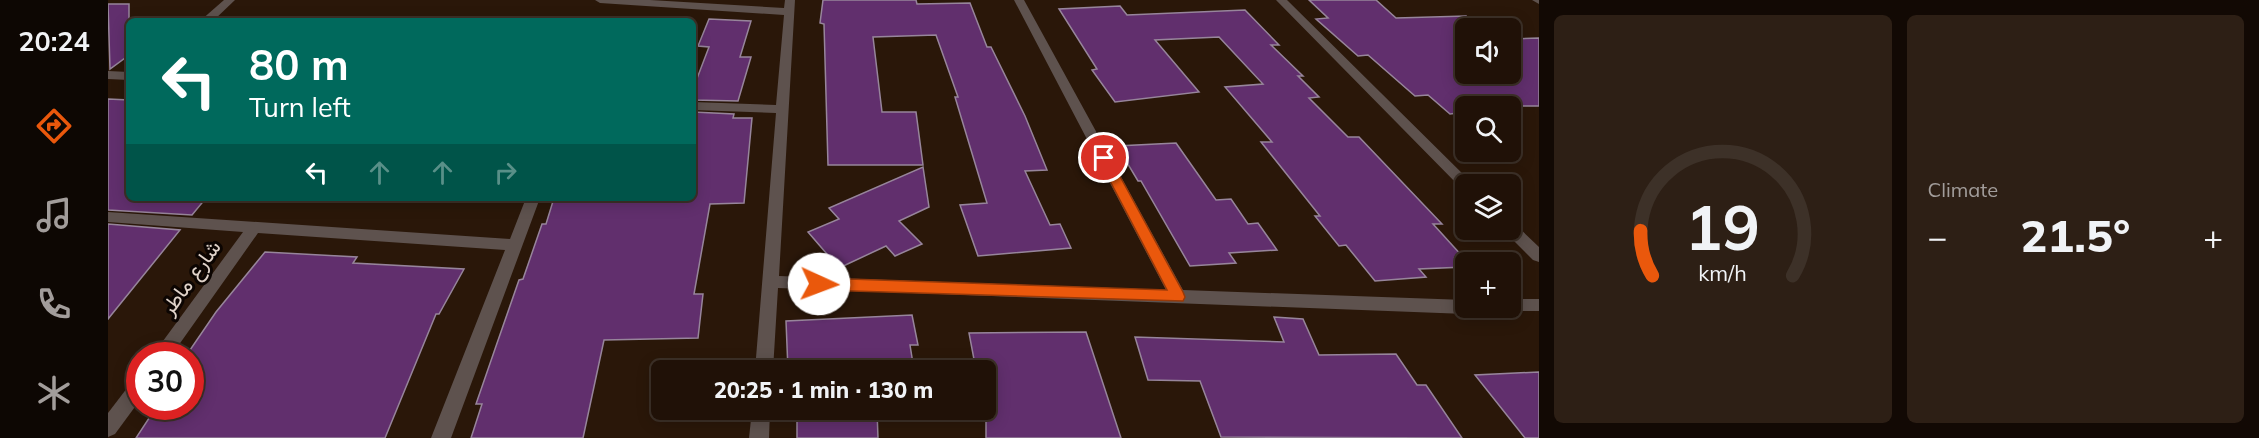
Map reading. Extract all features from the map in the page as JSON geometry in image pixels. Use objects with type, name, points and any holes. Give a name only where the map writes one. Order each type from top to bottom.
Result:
[{"type":"street","points":[[209,18],[230,0]]},
{"type":"street","points":[[600,0],[789,6],[765,360]]},
{"type":"street","points":[[1019,0],[1178,297]]},
{"type":"street","points":[[1281,0],[1455,174]]},
{"type":"street","points":[[108,75],[126,76]]},
{"type":"street","points":[[696,106],[782,109]]},
{"type":"street","points":[[441,438],[532,201]]},
{"type":"street","points":[[108,218],[515,245]]},
{"type":"street","name":"شارع ماطر","points":[[171,342],[255,226]]},
{"type":"street","points":[[1521,239],[1539,256]]},
{"type":"street","points":[[771,282],[1455,307]]},
{"type":"street","points":[[1521,306],[1539,305]]},
{"type":"street","points":[[108,428],[126,404]]},
{"type":"street","points":[[759,438],[760,420]]},
{"type":"building","points":[[823,0],[916,0],[917,4],[970,3],[987,47],[991,47],[1025,116],[1047,170],[1025,171],[1050,225],[1060,224],[1071,248],[978,256],[960,205],[987,203],[955,97],[958,97],[936,35],[873,37],[882,112],[916,112],[923,165],[828,165],[824,24],[820,23]]},
{"type":"building","points":[[1309,0],[1376,0],[1396,18],[1466,16],[1466,18],[1455,18],[1455,84],[1521,84],[1521,39],[1539,38],[1539,106],[1521,106],[1521,96],[1455,96],[1455,113],[1450,114],[1428,95],[1415,96],[1368,55],[1358,56],[1316,19],[1328,18]]},
{"type":"building","points":[[108,4],[129,4],[129,18],[126,18],[126,57],[110,69]]},
{"type":"building","points":[[1120,6],[1127,15],[1245,10],[1279,45],[1271,45],[1303,76],[1298,76],[1319,97],[1309,98],[1348,137],[1359,137],[1442,224],[1433,224],[1458,252],[1455,252],[1455,267],[1419,269],[1426,277],[1375,281],[1346,245],[1339,246],[1315,216],[1320,216],[1261,142],[1272,142],[1225,87],[1263,84],[1219,37],[1155,40],[1199,92],[1115,102],[1092,70],[1097,69],[1059,9]]},
{"type":"building","points":[[709,19],[751,21],[740,57],[751,57],[738,101],[696,100],[696,81],[709,47],[698,46]]},
{"type":"building","points":[[108,99],[126,100],[126,201],[204,201],[192,215],[108,210]]},
{"type":"building","points":[[696,112],[734,114],[733,118],[752,118],[744,203],[710,204],[694,294],[703,294],[698,338],[604,340],[583,438],[471,438],[482,404],[476,404],[519,280],[523,279],[542,224],[546,224],[553,201],[696,201]]},
{"type":"building","points":[[1176,143],[1216,200],[1231,199],[1248,224],[1258,223],[1277,250],[1229,253],[1236,263],[1190,266],[1141,181],[1138,181],[1117,146]]},
{"type":"building","points":[[923,167],[929,207],[899,221],[922,244],[895,256],[886,246],[839,268],[808,232],[839,219],[829,208]]},
{"type":"building","points":[[108,224],[180,230],[108,319]]},
{"type":"building","points":[[265,252],[357,257],[353,263],[464,269],[439,314],[436,314],[385,438],[136,438],[148,420],[204,420],[204,342],[195,342],[216,312]]},
{"type":"building","points":[[912,315],[918,345],[910,345],[912,360],[788,360],[786,321]]},
{"type":"building","points":[[1274,317],[1303,319],[1319,355],[1396,354],[1417,385],[1426,385],[1462,438],[1221,437],[1200,381],[1148,380],[1135,337],[1284,342]]},
{"type":"building","points":[[1086,332],[1121,438],[986,438],[986,420],[996,420],[996,360],[974,360],[969,333]]},
{"type":"building","points":[[1539,372],[1539,438],[1525,438],[1475,375]]},
{"type":"building","points":[[797,420],[877,420],[878,438],[797,438]]},
{"type":"route","points":[[819,284],[1178,297],[1104,158]]}]
